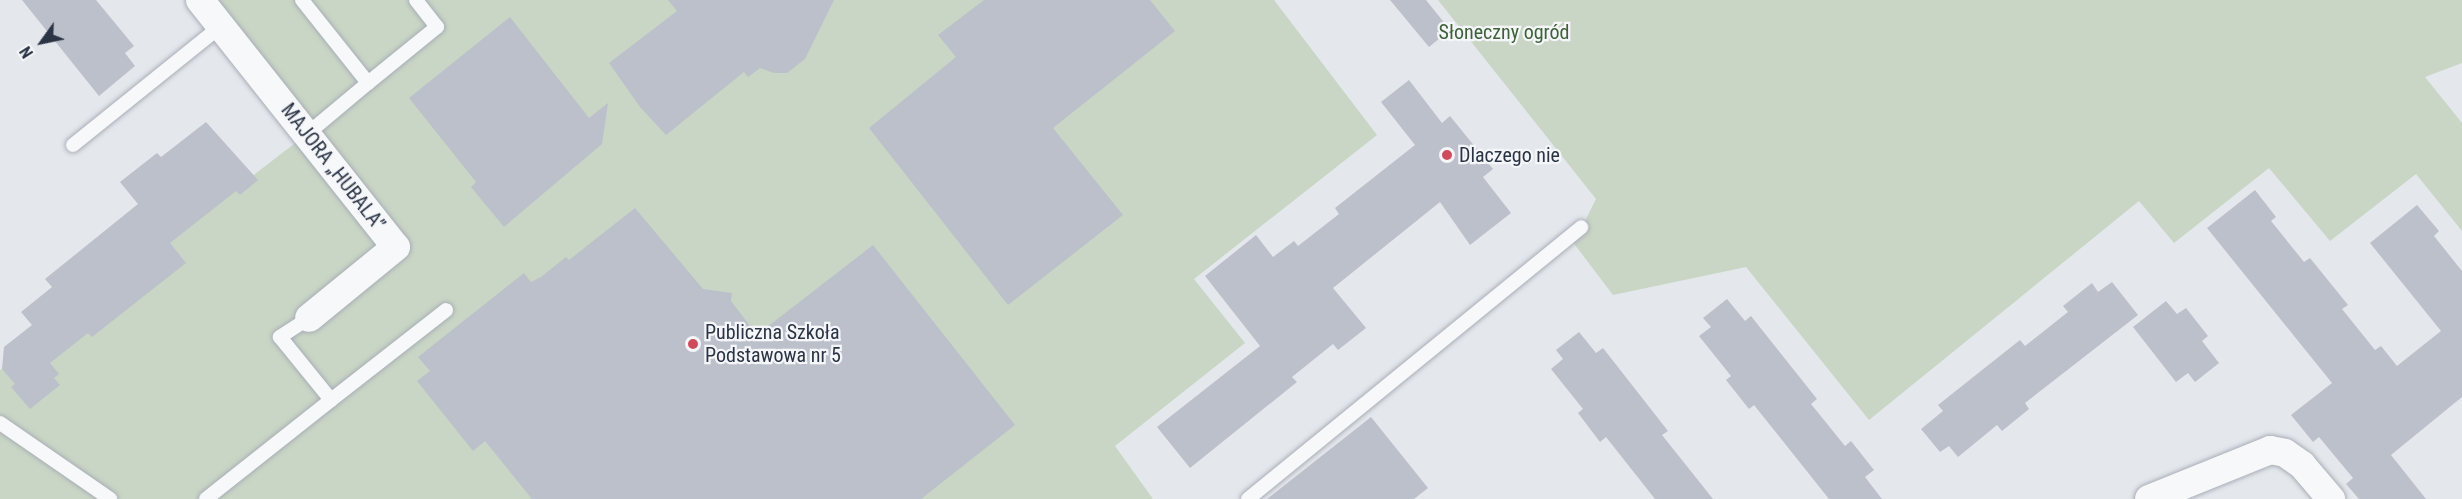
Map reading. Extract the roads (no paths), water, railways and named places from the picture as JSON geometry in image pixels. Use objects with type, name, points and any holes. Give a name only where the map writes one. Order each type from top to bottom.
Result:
[{"type":"street","name":"MAJORA „HUBALA”","points":[[200,0],[396,247],[309,318]]},
{"type":"street","points":[[2149,499],[2270,450],[2285,453],[2302,465],[2331,499]]},
{"type":"lane","points":[[302,0],[368,83]]},
{"type":"lane","points":[[307,134],[437,27],[416,0]]},
{"type":"lane","points":[[73,145],[221,26]]},
{"type":"lane","points":[[1248,499],[1581,227]]},
{"type":"lane","points":[[206,499],[446,310]]},
{"type":"lane","points":[[309,318],[280,337],[331,400]]},
{"type":"lane","points":[[0,423],[110,499]]},
{"type":"place","name":"Dlaczego nie","points":[[1447,155]]},
{"type":"place","name":"Publiczna Szkoła Podstawowa nr 5","points":[[693,344]]},
{"type":"park label","name":"Słoneczny ogród","points":[[1504,32]]}]
